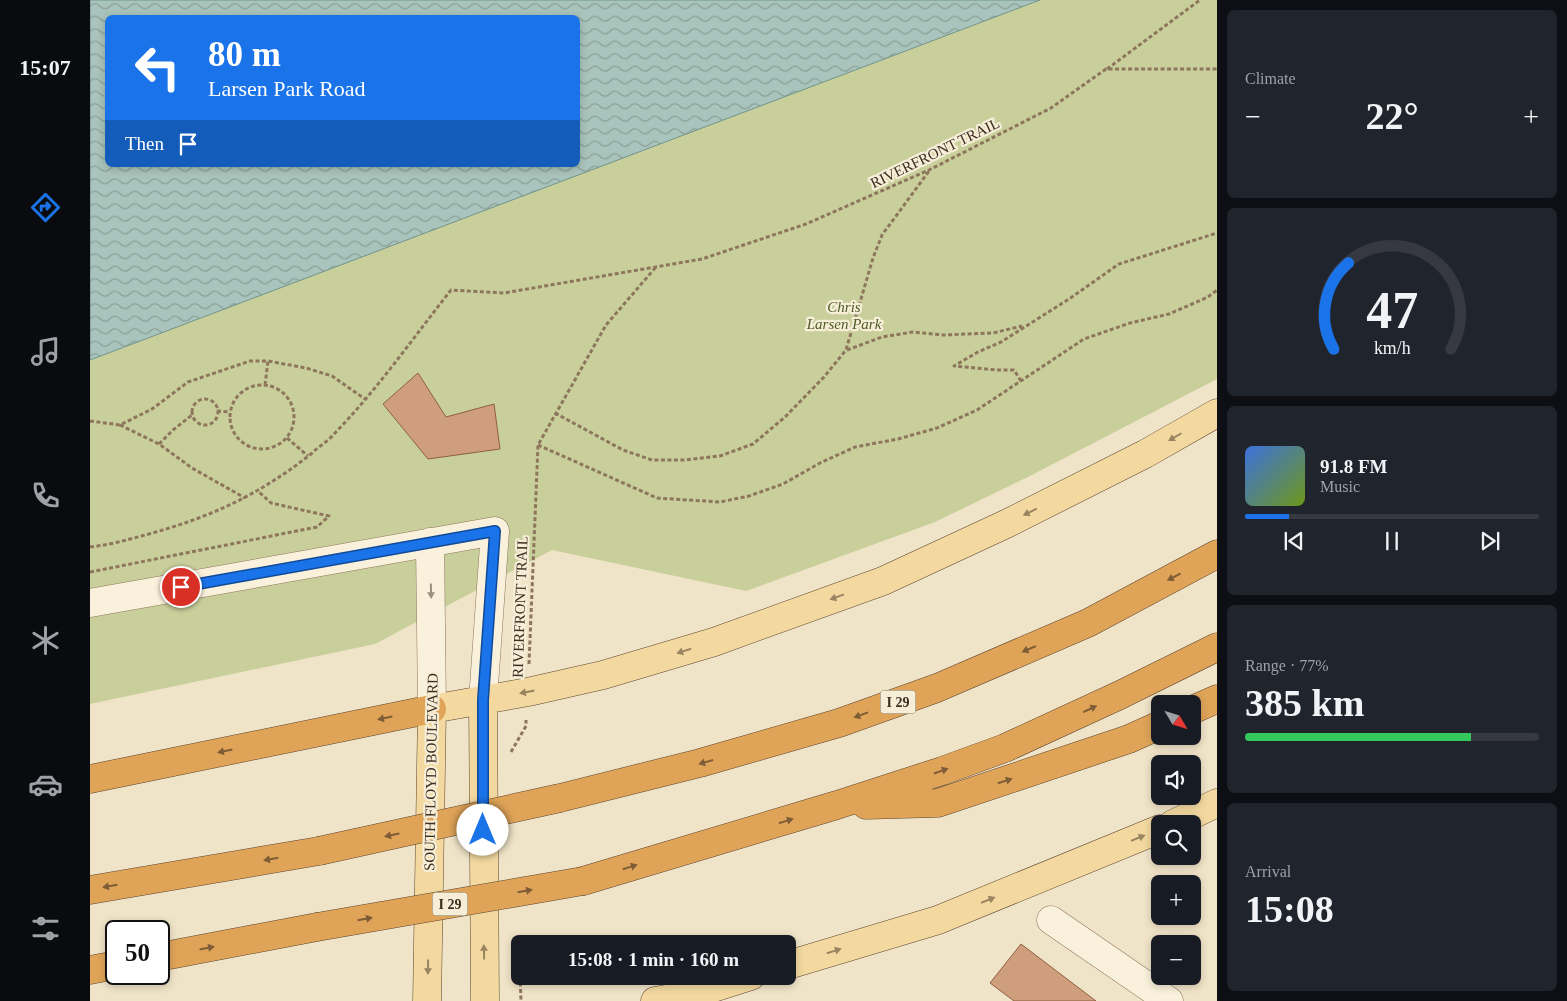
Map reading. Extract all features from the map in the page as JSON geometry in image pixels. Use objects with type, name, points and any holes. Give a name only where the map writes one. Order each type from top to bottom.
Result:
[{"type":"highway","name":"I 29","points":[[90,890],[319,851],[560,798],[700,764],[830,726],[936,688],[1088,623],[1217,554]]},
{"type":"highway","name":"I 29","points":[[170,955],[317,927],[583,881],[837,806],[1005,748],[1120,695],[1217,647]]},
{"type":"highway","points":[[1201,706],[1217,699]]},
{"type":"highway","points":[[90,779],[432,709]]},
{"type":"highway","points":[[837,806],[938,803],[1128,739],[1151,729]]},
{"type":"highway","points":[[90,970],[105,967]]},
{"type":"main road","points":[[432,709],[528,692],[604,675],[714,642],[883,581],[1006,524],[1145,454],[1217,413]]},
{"type":"main road","points":[[483,700],[485,1001]]},
{"type":"main road","name":"SOUTH FLOYD BOULEVARD","points":[[427,1001],[432,709]]},
{"type":"main road","points":[[1192,815],[1217,803]]},
{"type":"main road","points":[[796,963],[938,920],[1151,833]]},
{"type":"main road","points":[[655,1001],[694,994],[722,985]]},
{"type":"street","points":[[90,603],[495,531],[483,700]]},
{"type":"street","name":"SOUTH FLOYD BOULEVARD","points":[[430,542],[432,709]]},
{"type":"street","points":[[1051,920],[1169,1001]]},
{"type":"path","name":"RIVERFRONT TRAIL","points":[[365,399],[451,290],[504,292],[702,259],[806,224],[929,170],[1051,108],[1200,0]]},
{"type":"path","points":[[1106,69],[1217,69]]},
{"type":"path","points":[[555,413],[623,450],[652,460],[684,460],[720,456],[753,444],[785,417],[824,377],[846,350],[873,258],[882,235],[929,170]]},
{"type":"path","points":[[1021,380],[1014,370],[954,366],[1001,342],[1119,264],[1217,233]]},
{"type":"path","name":"RIVERFRONT TRAIL","points":[[509,757],[526,726],[538,445],[606,325],[657,267]]},
{"type":"path","points":[[538,445],[657,498],[720,502],[749,496],[783,484],[820,463],[855,447],[898,439],[937,428],[977,410],[1084,339],[1130,322],[1169,314],[1208,297],[1217,290]]},
{"type":"path","points":[[846,350],[882,337],[913,332],[943,335],[993,333],[1025,326]]},
{"type":"path","points":[[90,547],[107,545],[165,530],[208,515],[245,498],[285,474],[333,436],[365,399],[332,376],[306,368],[268,361],[250,361],[188,382],[152,409],[120,425]]},
{"type":"path","points":[[265,385],[268,361]]},
{"type":"path","points":[[265,385],[281,391],[293,408],[294,418],[292,429],[278,446],[268,450],[257,450],[247,447],[238,440],[232,431],[229,420],[234,399],[251,386],[265,385]]},
{"type":"path","points":[[159,444],[192,415],[195,403],[202,399],[211,400],[217,411],[215,418],[208,424],[200,424],[192,415]]},
{"type":"path","points":[[217,411],[230,412]]},
{"type":"path","points":[[90,421],[120,425],[159,444],[192,468],[245,498]]},
{"type":"path","points":[[286,438],[308,456]]},
{"type":"path","points":[[90,572],[317,527],[329,516],[272,503],[258,491]]},
{"type":"path","points":[[520,985],[521,1001]]},
{"type":"green space","name":"Chris Larsen Park","points":[[1040,0],[1217,0],[1217,379],[1028,477],[935,522],[746,591],[552,550],[375,644],[90,704],[90,360]]},
{"type":"water","points":[[90,0],[1040,0],[90,360]]},
{"type":"building","points":[[418,373],[446,417],[494,404],[500,449],[428,459],[383,404]]},
{"type":"building","points":[[1021,944],[1096,1001],[1014,1001],[990,983]]},
{"type":"route","points":[[181,587],[495,531],[483,700],[483,830]]}]
